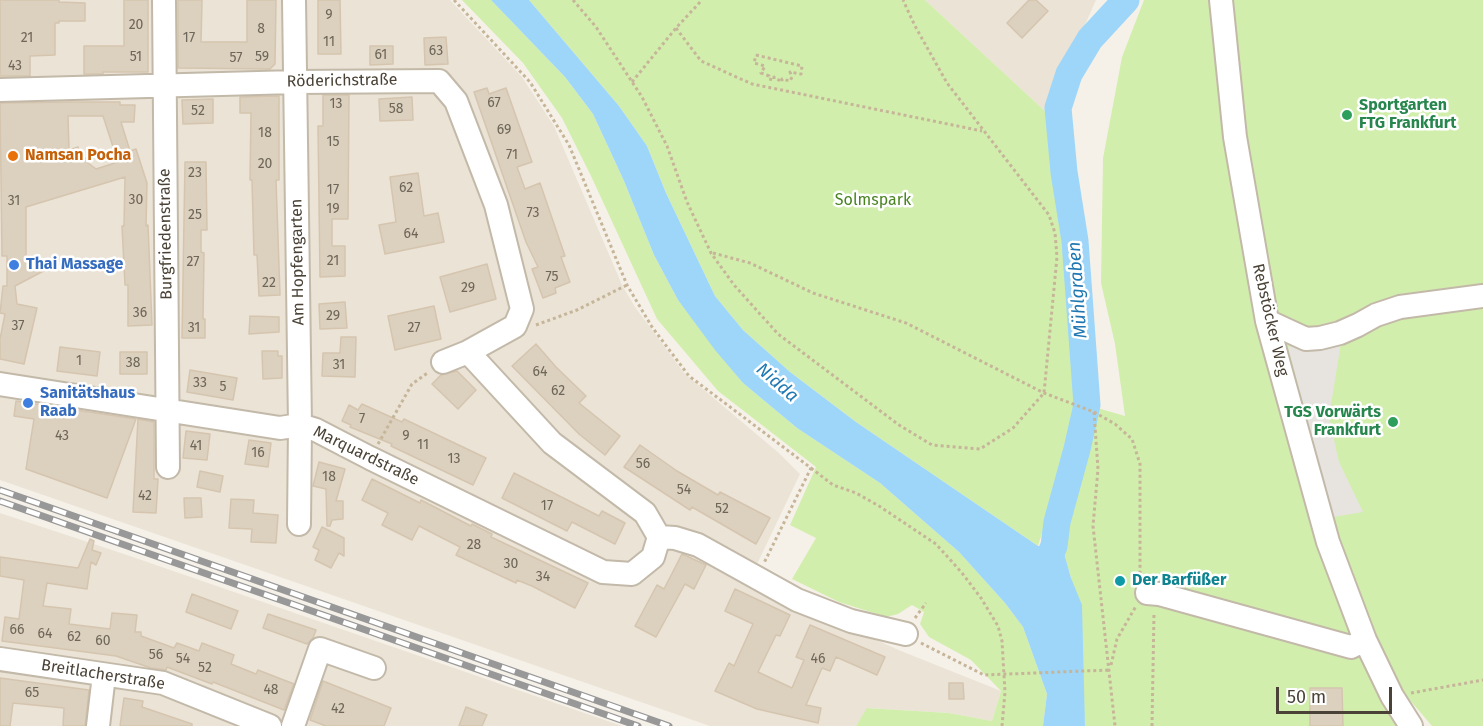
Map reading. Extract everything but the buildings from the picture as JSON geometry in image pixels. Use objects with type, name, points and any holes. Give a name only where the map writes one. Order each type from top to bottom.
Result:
[{"type":"street","name":"Burgfriedenstraße","points":[[164,0],[168,468]]},
{"type":"street","name":"Am Hopfengarten","points":[[294,0],[300,425],[299,524]]},
{"type":"street","name":"Rebstöcker Weg","points":[[1221,0],[1235,137],[1267,321],[1328,542],[1365,640],[1392,696],[1411,726]]},
{"type":"street","name":"Röderichstraße","points":[[0,90],[295,82],[439,81],[456,101],[496,205],[518,317]]},
{"type":"street","points":[[1267,321],[1306,339],[1320,338],[1340,333],[1376,315],[1400,307],[1483,296]]},
{"type":"street","points":[[443,362],[468,352],[518,317]]},
{"type":"street","points":[[468,352],[552,443],[645,513],[659,537],[675,538],[698,545],[797,600],[850,621],[906,634]]},
{"type":"street","name":"Marquardstraße","points":[[0,384],[280,428],[300,425],[316,430],[603,572],[632,573],[652,557],[659,537]]},
{"type":"street","points":[[1147,593],[1160,594],[1352,646],[1365,640]]},
{"type":"street","points":[[293,726],[320,649],[374,668]]},
{"type":"street","name":"Breitlacherstraße","points":[[0,659],[163,683],[270,726]]},
{"type":"street","points":[[98,726],[104,675]]},
{"type":"path","points":[[454,0],[530,82],[570,145],[627,285],[652,327],[689,376],[833,485],[864,497],[936,544],[962,573],[998,626],[1004,661],[1005,692],[1002,726]]},
{"type":"path","points":[[573,0],[596,27],[632,82],[667,146],[687,202],[711,253],[734,285],[778,334],[899,425],[932,445],[980,449],[1013,428],[1044,393],[1057,257],[1055,233],[1049,215],[947,83],[903,0]]},
{"type":"path","points":[[632,82],[700,1]]},
{"type":"path","points":[[676,28],[701,61],[752,84],[983,132]]},
{"type":"path","points":[[756,55],[802,66],[801,74],[790,72],[792,77],[789,81],[777,80],[774,77],[774,80],[769,79],[769,76],[761,73],[765,66],[754,63],[756,55]]},
{"type":"path","points":[[711,253],[750,263],[813,293],[906,324],[1044,393],[1095,412],[1115,424],[1132,439],[1140,464],[1140,583],[1147,593],[1154,612],[1152,726]]},
{"type":"path","points":[[518,317],[529,328],[577,310],[627,285]]},
{"type":"path","points":[[370,458],[412,384],[443,362]]},
{"type":"path","points":[[1095,412],[1098,469],[1093,526],[1115,726]]},
{"type":"path","points":[[756,578],[811,468]]},
{"type":"path","points":[[1109,670],[1117,639],[1140,599],[1147,593]]},
{"type":"path","points":[[906,634],[984,675],[1109,670]]},
{"type":"path","points":[[1392,696],[1483,680]]},
{"type":"shaded area","points":[[0,0],[450,0],[522,77],[554,126],[623,287],[635,307],[684,373],[780,454],[800,474],[748,583],[901,651],[1001,691],[992,721],[949,713],[868,708],[856,726],[710,726],[0,480]]},
{"type":"shaded area","points":[[925,0],[1096,0],[1046,112]]},
{"type":"shaded area","points":[[1342,336],[1329,417],[1339,462],[1363,512],[1333,517],[1288,347]]},
{"type":"shaded area","points":[[0,513],[127,555],[622,726],[0,726]]},
{"type":"green space","points":[[462,0],[491,0],[565,77],[593,114],[624,181],[654,255],[678,300],[743,383],[797,428],[880,483],[959,552],[1005,603],[1023,627],[1047,694],[1043,726],[856,726],[867,708],[949,713],[992,721],[1001,691],[971,660],[929,637],[920,624],[924,612],[912,605],[898,614],[886,617],[839,602],[792,579],[816,538],[790,525],[816,467],[718,391],[657,319],[562,118],[523,63]]},
{"type":"green space","name":"Solmspark","points":[[529,0],[925,0],[1046,112],[1062,243],[1085,395],[1038,546],[856,422],[790,372],[743,330],[715,296],[666,193],[647,146],[619,106]]},
{"type":"green space","points":[[1144,0],[1212,0],[1245,262],[1320,547],[1415,726],[1085,726],[1071,578],[1064,553],[1077,449],[1087,405],[1125,416],[1115,344],[1101,283],[1103,158],[1122,57]]},
{"type":"green space","points":[[1232,0],[1483,0],[1483,726],[1432,726],[1390,677],[1355,599],[1275,317],[1258,230]]},
{"type":"water","name":"Nidda","points":[[491,0],[529,0],[619,106],[647,146],[666,193],[715,296],[743,330],[790,372],[856,422],[1038,546],[1054,546],[1064,553],[1082,605],[1085,726],[1043,726],[1047,694],[1023,627],[1005,603],[959,552],[880,483],[797,428],[743,383],[715,350],[678,300],[654,255],[624,181],[593,114],[565,77]]},
{"type":"waterway","name":"Mühlgraben","points":[[1039,580],[1054,546],[1057,522],[1087,405],[1075,241],[1064,172],[1058,108],[1069,74],[1090,39],[1126,0]]},
{"type":"railway","points":[[0,490],[669,726]]},
{"type":"railway","points":[[0,501],[638,726]]},
{"type":"place","name":"Sportgarten FTG Frankfurt","points":[[1347,115]]},
{"type":"place","name":"Namsan Pocha","points":[[13,156]]},
{"type":"place","name":"Thai Massage","points":[[14,265]]},
{"type":"place","name":"Sanitätshaus Raab","points":[[28,403]]},
{"type":"place","name":"TGS Vorwärts Frankfurt","points":[[1393,422]]},
{"type":"place","name":"Der Barfüßer","points":[[1120,581]]}]
